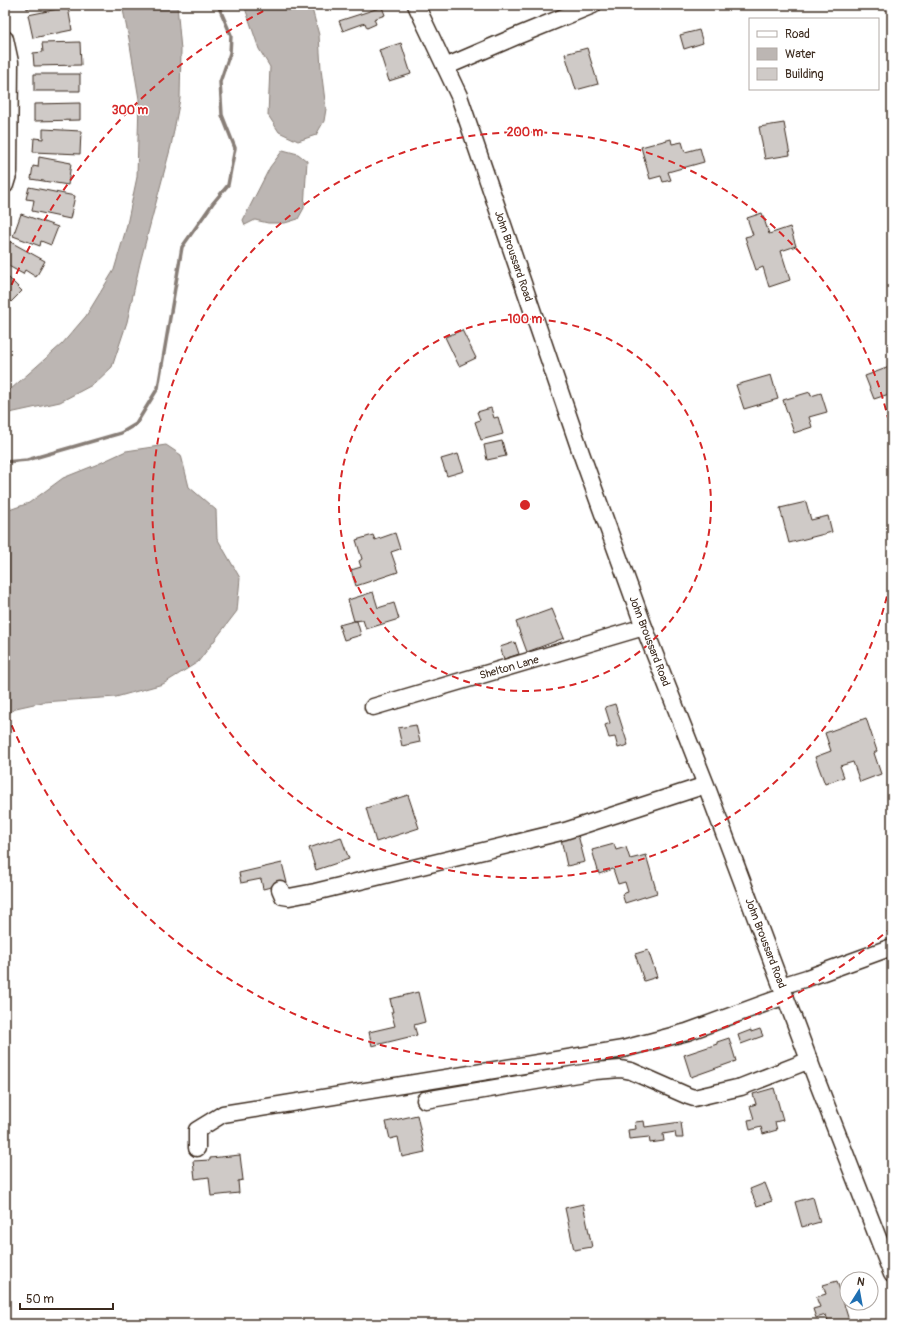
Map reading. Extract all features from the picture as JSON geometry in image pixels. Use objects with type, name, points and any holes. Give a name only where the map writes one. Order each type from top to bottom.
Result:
[{"type":"street","name":"John Broussard Road","points":[[416,5],[459,96],[581,453],[644,627],[706,785],[783,991],[892,1274]]},
{"type":"street","points":[[445,66],[593,5]]},
{"type":"street","points":[[5,39],[10,62],[7,110],[9,172],[5,185]]},
{"type":"street","name":"Shelton Lane","points":[[373,707],[644,627]]},
{"type":"street","points":[[280,889],[283,896],[289,897],[558,833],[706,785]]},
{"type":"street","points":[[197,1148],[197,1130],[223,1114],[623,1049],[687,1032],[783,991],[807,978],[892,947]]},
{"type":"street","points":[[425,1100],[595,1071],[620,1069],[637,1073],[694,1098],[741,1087],[810,1060]]},
{"type":"water","points":[[122,5],[177,5],[181,50],[180,99],[171,146],[140,263],[127,322],[112,367],[94,384],[60,402],[5,414],[5,391],[11,389],[62,344],[86,316],[114,270],[126,229],[137,177],[139,99]]},
{"type":"water","points":[[244,5],[311,5],[319,35],[321,69],[326,109],[324,121],[316,135],[298,141],[279,132],[268,115],[270,67],[259,49]]},
{"type":"water","points":[[283,150],[298,154],[307,161],[304,208],[298,219],[285,223],[268,223],[255,220],[245,225],[243,220],[270,167]]},
{"type":"water","points":[[166,445],[181,455],[189,487],[216,510],[217,538],[240,578],[237,611],[198,662],[163,684],[116,697],[43,702],[16,708],[5,716],[5,501],[12,509],[29,503],[63,478],[126,451]]},
{"type":"building","points":[[26,5],[38,5],[27,9]]},
{"type":"building","points":[[68,7],[72,30],[33,38],[28,15]]},
{"type":"building","points":[[382,7],[385,15],[374,19],[376,24],[367,28],[365,23],[343,31],[339,21]]},
{"type":"building","points":[[699,30],[703,43],[684,49],[680,35]]},
{"type":"building","points":[[80,42],[81,65],[34,66],[33,53],[43,52],[42,43]]},
{"type":"building","points":[[401,43],[411,74],[389,81],[379,50]]},
{"type":"building","points":[[587,48],[598,84],[576,90],[565,54]]},
{"type":"building","points":[[34,74],[80,74],[80,91],[34,91]]},
{"type":"building","points":[[80,103],[80,120],[34,121],[34,104]]},
{"type":"building","points":[[784,123],[790,155],[765,159],[759,127]]},
{"type":"building","points":[[43,129],[81,131],[80,154],[33,152],[34,138],[43,139]]},
{"type":"building","points":[[671,139],[672,144],[682,142],[685,152],[700,148],[704,162],[668,172],[671,180],[663,182],[661,176],[650,179],[641,147]]},
{"type":"building","points":[[39,157],[71,163],[68,185],[31,179],[33,166],[38,167]]},
{"type":"building","points":[[29,187],[75,196],[70,219],[32,211],[34,200],[26,199]]},
{"type":"building","points":[[762,213],[769,234],[790,227],[796,246],[781,251],[790,280],[769,287],[763,267],[756,270],[745,237],[753,235],[747,218]]},
{"type":"building","points":[[21,214],[58,227],[51,245],[41,241],[40,246],[13,236]]},
{"type":"building","points":[[7,240],[45,261],[36,277],[25,270],[23,274],[5,264],[5,244]]},
{"type":"building","points":[[5,274],[22,291],[11,302],[7,298],[5,300]]},
{"type":"building","points":[[462,330],[476,358],[459,366],[445,337]]},
{"type":"building","points":[[892,366],[892,393],[874,399],[865,376]]},
{"type":"building","points":[[771,375],[778,399],[744,409],[736,385]]},
{"type":"building","points":[[810,392],[811,396],[821,393],[827,412],[809,417],[812,427],[794,433],[783,400]]},
{"type":"building","points":[[491,408],[494,418],[498,417],[503,434],[481,440],[475,422],[480,420],[477,412]]},
{"type":"building","points":[[502,441],[506,456],[487,460],[484,445]]},
{"type":"building","points":[[458,454],[464,471],[447,476],[441,459]]},
{"type":"building","points":[[806,502],[811,520],[828,516],[832,532],[789,543],[780,508]]},
{"type":"building","points":[[395,533],[400,549],[391,552],[398,572],[356,586],[351,570],[361,567],[359,561],[362,559],[356,540],[373,535],[375,540]]},
{"type":"building","points":[[373,592],[378,608],[394,603],[399,619],[366,629],[363,620],[354,621],[348,600]]},
{"type":"building","points":[[552,609],[564,638],[527,652],[516,622]]},
{"type":"building","points":[[357,621],[361,635],[344,640],[339,625]]},
{"type":"building","points":[[515,642],[519,654],[504,659],[500,647]]},
{"type":"building","points":[[615,704],[628,745],[618,748],[615,737],[609,738],[605,725],[610,723],[605,707]]},
{"type":"building","points":[[866,718],[877,751],[874,753],[881,774],[860,782],[853,762],[840,766],[844,777],[825,784],[815,757],[831,751],[825,733]]},
{"type":"building","points":[[416,725],[420,742],[402,746],[398,728]]},
{"type":"building","points":[[408,795],[419,828],[376,842],[366,808]]},
{"type":"building","points":[[578,835],[585,862],[567,866],[561,839]]},
{"type":"building","points":[[341,837],[349,859],[316,870],[309,848]]},
{"type":"building","points":[[614,844],[616,850],[626,847],[630,859],[646,855],[657,893],[625,903],[622,894],[628,892],[625,882],[618,884],[613,869],[599,874],[592,850]]},
{"type":"building","points":[[282,863],[287,883],[263,889],[261,879],[241,883],[239,873]]},
{"type":"building","points":[[648,950],[657,977],[644,981],[635,954]]},
{"type":"building","points":[[418,992],[425,1022],[414,1025],[417,1035],[372,1046],[369,1032],[395,1026],[391,1012],[393,1012],[390,999]]},
{"type":"building","points":[[760,1029],[763,1036],[741,1044],[738,1035],[751,1030],[751,1032]]},
{"type":"building","points":[[729,1038],[736,1061],[691,1077],[684,1055],[717,1044],[717,1042]]},
{"type":"building","points":[[774,1088],[783,1120],[775,1122],[777,1130],[763,1134],[761,1127],[750,1130],[748,1120],[754,1119],[750,1106],[756,1104],[753,1094]]},
{"type":"building","points":[[417,1115],[425,1152],[402,1157],[398,1137],[390,1139],[386,1122]]},
{"type":"building","points":[[644,1121],[645,1127],[681,1122],[683,1138],[676,1138],[675,1132],[663,1134],[664,1141],[650,1143],[649,1137],[629,1139],[628,1130],[636,1129],[635,1122]]},
{"type":"building","points":[[240,1155],[243,1180],[238,1181],[239,1193],[211,1196],[209,1177],[195,1179],[193,1161]]},
{"type":"building","points":[[765,1183],[772,1201],[757,1206],[750,1189]]},
{"type":"building","points":[[813,1197],[820,1222],[802,1227],[795,1202]]},
{"type":"building","points":[[583,1204],[592,1247],[574,1250],[565,1208]]},
{"type":"building","points":[[837,1281],[839,1288],[839,1311],[846,1311],[850,1324],[829,1324],[826,1315],[816,1318],[813,1309],[820,1307],[816,1297],[826,1294],[823,1285]]},
{"type":"waterway","points":[[5,462],[27,460],[121,433],[136,424],[158,388],[182,247],[213,203],[228,185],[235,148],[222,115],[220,82],[230,53],[231,35],[218,5]]}]
